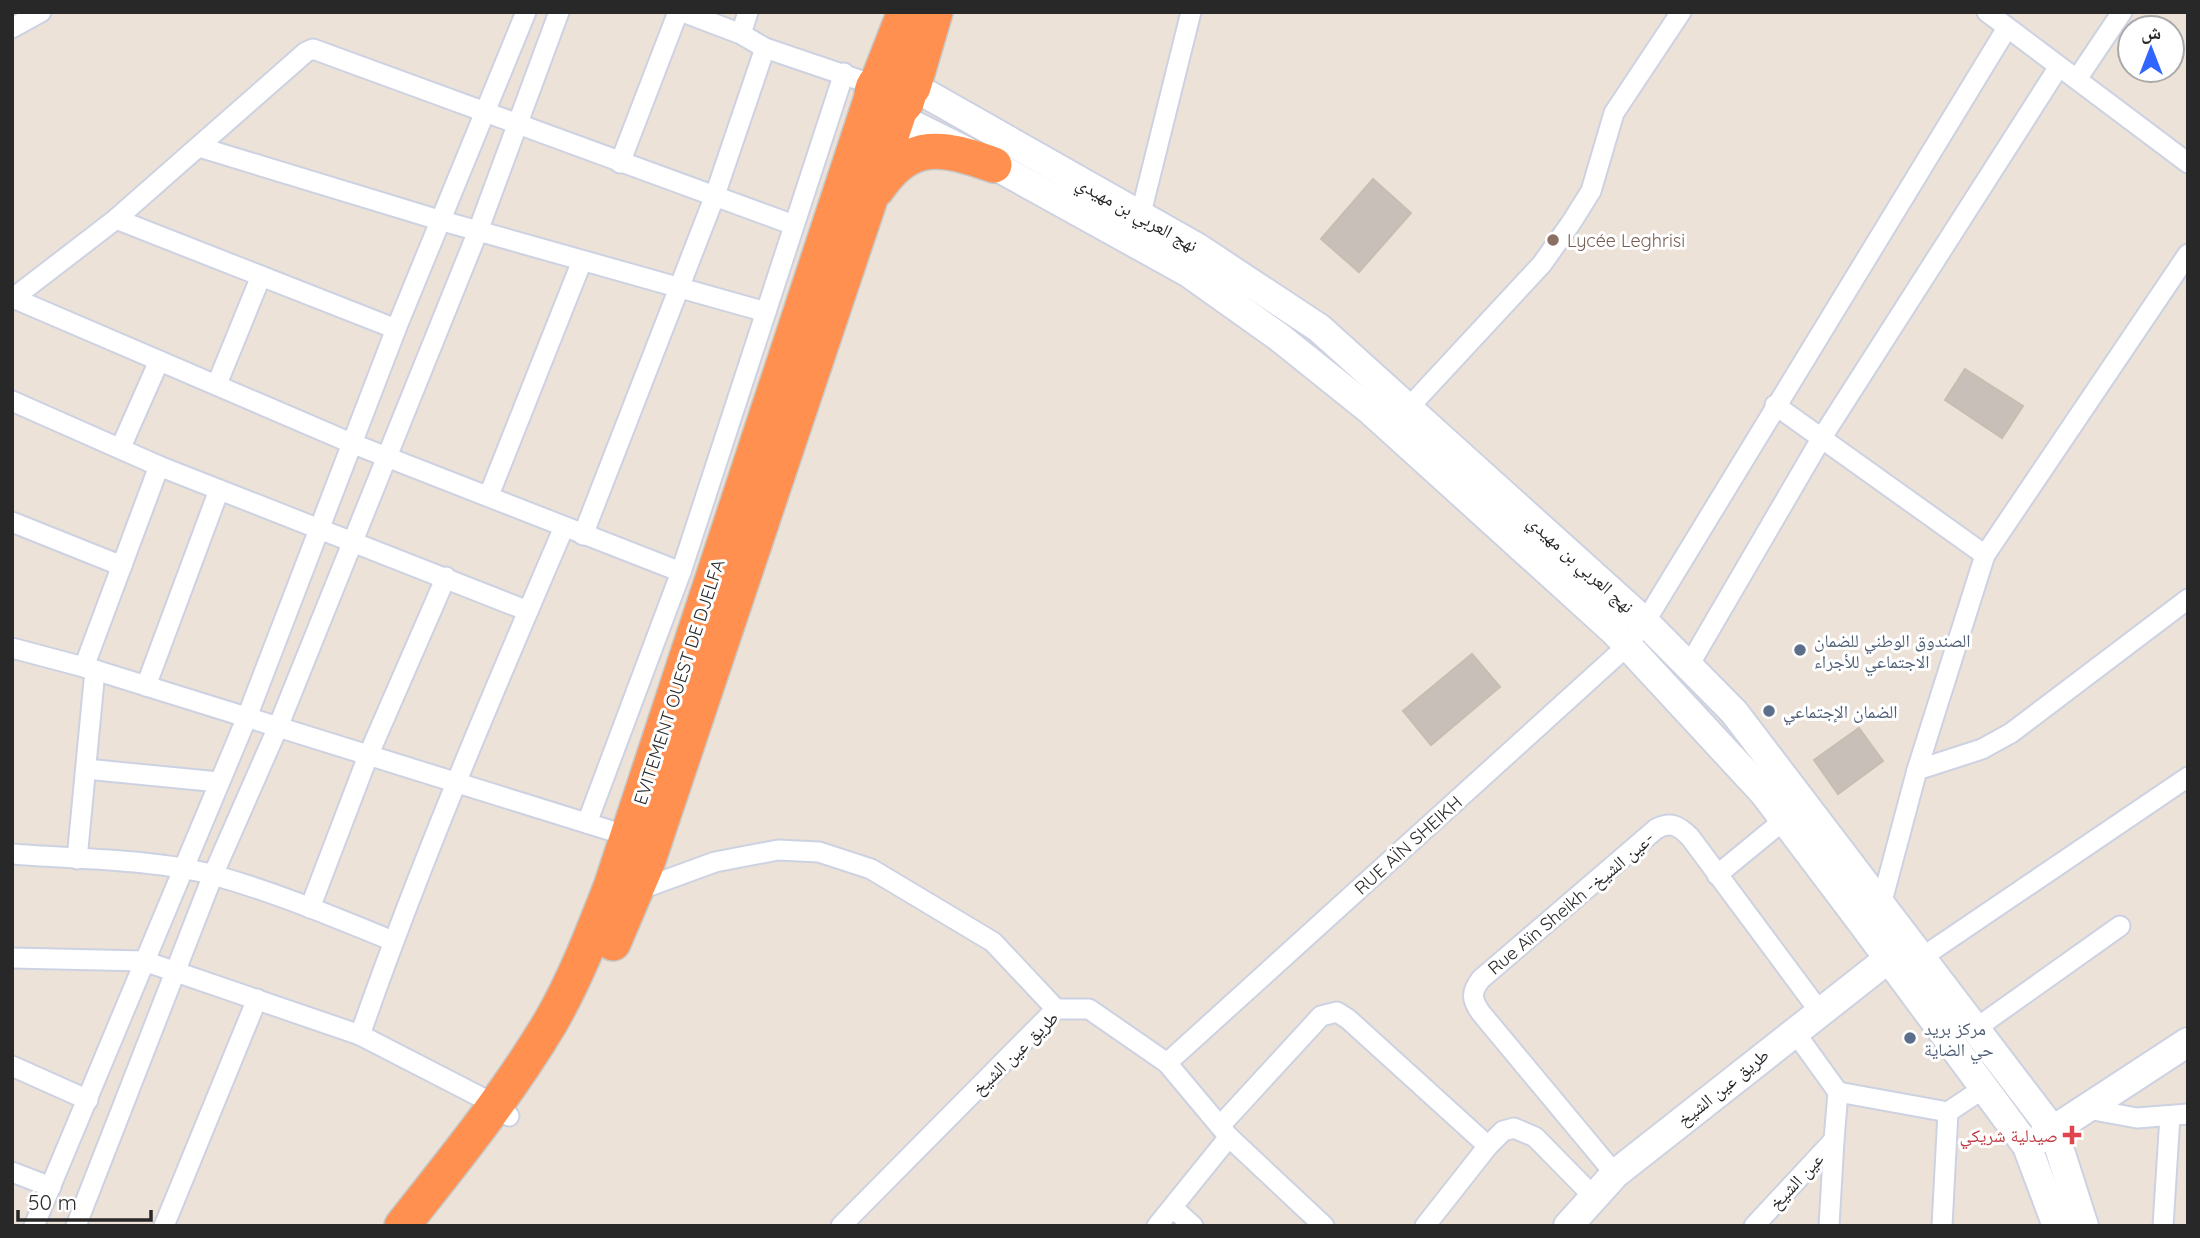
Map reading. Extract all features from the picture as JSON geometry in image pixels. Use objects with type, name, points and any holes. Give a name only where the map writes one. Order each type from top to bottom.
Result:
[{"type":"highway","name":"EVITEMENT OUEST DE DJELFA","points":[[402,1226],[502,1111],[570,1025],[609,953],[623,890],[865,207],[905,12]]},
{"type":"highway","name":"EVITEMENT OUEST DE DJELFA","points":[[623,890],[628,836],[887,93],[935,12]]},
{"type":"highway","points":[[865,207],[897,164],[923,150],[957,152],[994,165]]},
{"type":"highway","name":"EVITEMENT OUEST DE DJELFA","points":[[427,1226],[502,1111]]},
{"type":"main road","name":"نهج العربي بن مهيدي","points":[[887,93],[994,165],[1137,229],[1198,248],[1319,328],[1645,622],[1734,712],[1872,915]]},
{"type":"main road","name":"نهج العربي بن مهيدي","points":[[887,93],[1137,229],[1189,273],[1326,373],[1627,646],[1764,793],[1784,820],[1976,1029],[2054,1132],[2084,1226]]},
{"type":"main road","points":[[1420,456],[1441,437]]},
{"type":"main road","name":"نهج العربي بن مهيدي","points":[[1906,953],[1984,1088],[2027,1146],[2057,1226]]},
{"type":"main road","name":"طريق عين الشيخ","points":[[1585,1214],[1615,1174],[1794,1031],[1906,953]]},
{"type":"main road","points":[[2027,1146],[2054,1132],[2188,1042]]},
{"type":"street","points":[[12,28],[41,12]]},
{"type":"street","points":[[34,1226],[247,717],[439,220],[526,12]]},
{"type":"street","points":[[76,1226],[213,875],[278,727],[478,231],[520,124],[559,12]]},
{"type":"street","points":[[587,823],[681,572],[794,225],[887,93],[765,48],[741,34],[681,12],[620,163]]},
{"type":"street","points":[[741,34],[748,12]]},
{"type":"street","points":[[1137,229],[1191,12]]},
{"type":"street","points":[[1389,428],[1542,264],[1571,223],[1591,191],[1614,113],[1681,12]]},
{"type":"street","points":[[1987,12],[2058,68],[2077,79],[2188,163]]},
{"type":"street","points":[[2077,79],[2122,12]]},
{"type":"street","name":"RUE AÏN SHEIKH","points":[[1167,1063],[1627,646],[1645,622],[2007,28]]},
{"type":"street","points":[[583,535],[714,198],[765,48]]},
{"type":"street","points":[[681,572],[388,455],[351,443],[13,299],[116,219],[306,52],[313,49],[323,50],[714,198],[794,225]]},
{"type":"street","points":[[1688,667],[1821,439],[2058,68]]},
{"type":"street","points":[[199,147],[439,220],[766,312]]},
{"type":"street","points":[[116,219],[396,329]]},
{"type":"street","points":[[1872,915],[1985,555],[2188,254]]},
{"type":"street","points":[[489,495],[582,261]]},
{"type":"street","points":[[217,384],[261,276]]},
{"type":"street","points":[[121,447],[159,361]]},
{"type":"street","points":[[12,401],[159,466],[528,611]]},
{"type":"street","points":[[1775,405],[1985,555]]},
{"type":"street","points":[[77,859],[86,769],[90,669],[122,566],[159,466]]},
{"type":"street","points":[[146,686],[219,490]]},
{"type":"street","points":[[12,522],[122,566]]},
{"type":"street","points":[[360,1035],[393,941],[456,783],[564,527]]},
{"type":"street","points":[[310,908],[368,756],[446,578]]},
{"type":"street","points":[[1917,771],[1982,748],[2011,733],[2188,599]]},
{"type":"street","points":[[12,648],[146,686],[628,836]]},
{"type":"street","points":[[86,769],[219,782]]},
{"type":"street","points":[[1906,953],[2188,777]]},
{"type":"street","points":[[1717,875],[1784,820]]},
{"type":"street","name":"Rue Aïn Sheikh -عين الشيخ-","points":[[1615,1174],[1481,1013],[1472,998],[1473,989],[1664,825],[1679,826],[1820,1012]]},
{"type":"street","points":[[623,890],[715,862],[778,850],[820,852],[871,869],[993,942],[1056,1009]]},
{"type":"street","points":[[12,854],[183,869],[213,875],[310,908],[393,941]]},
{"type":"street","points":[[1976,1029],[2120,926]]},
{"type":"street","points":[[12,958],[144,961],[360,1035],[502,1111]]},
{"type":"street","points":[[164,1226],[257,999]]},
{"type":"street","name":"طريق عين الشيخ","points":[[841,1226],[1056,1009],[1089,1009],[1167,1063],[1225,1131],[1324,1226]]},
{"type":"street","points":[[1157,1226],[1173,1208],[1225,1131],[1321,1016],[1337,1012],[1488,1146]]},
{"type":"street","points":[[1794,1031],[1838,1093],[1948,1112],[1984,1088]]},
{"type":"street","points":[[12,1066],[88,1100]]},
{"type":"street","name":"عين الشيخ","points":[[1754,1226],[1834,1140],[1838,1093]]},
{"type":"street","points":[[2088,1109],[2114,1116],[2179,1115],[2163,1226]]},
{"type":"street","points":[[1942,1226],[1948,1112]]},
{"type":"street","points":[[1425,1226],[1488,1146],[1503,1131],[1514,1128],[1525,1130],[1535,1137],[1585,1214]]},
{"type":"street","points":[[1829,1226],[1834,1140]]},
{"type":"street","points":[[12,1172],[51,1187]]},
{"type":"street","points":[[1173,1208],[1193,1226]]},
{"type":"building","points":[[1373,179],[1411,213],[1359,272],[1321,239]]},
{"type":"building","points":[[1965,369],[2023,406],[2002,438],[1945,400]]},
{"type":"building","points":[[1472,654],[1500,687],[1431,745],[1403,711]]},
{"type":"building","points":[[1859,728],[1883,761],[1838,794],[1814,760]]},
{"type":"place","name":"Lycée Leghrisi","points":[[1553,240]]},
{"type":"place","name":"الصندوق الوطني للضمان الاجتماعي للأجراء","points":[[1800,650]]},
{"type":"place","name":"الضمان الإجتماعي","points":[[1769,711]]},
{"type":"place","name":"مركز بريد حي الضاية","points":[[1910,1038]]},
{"type":"place","name":"صيدلية شريكي","points":[[2072,1135]]}]
